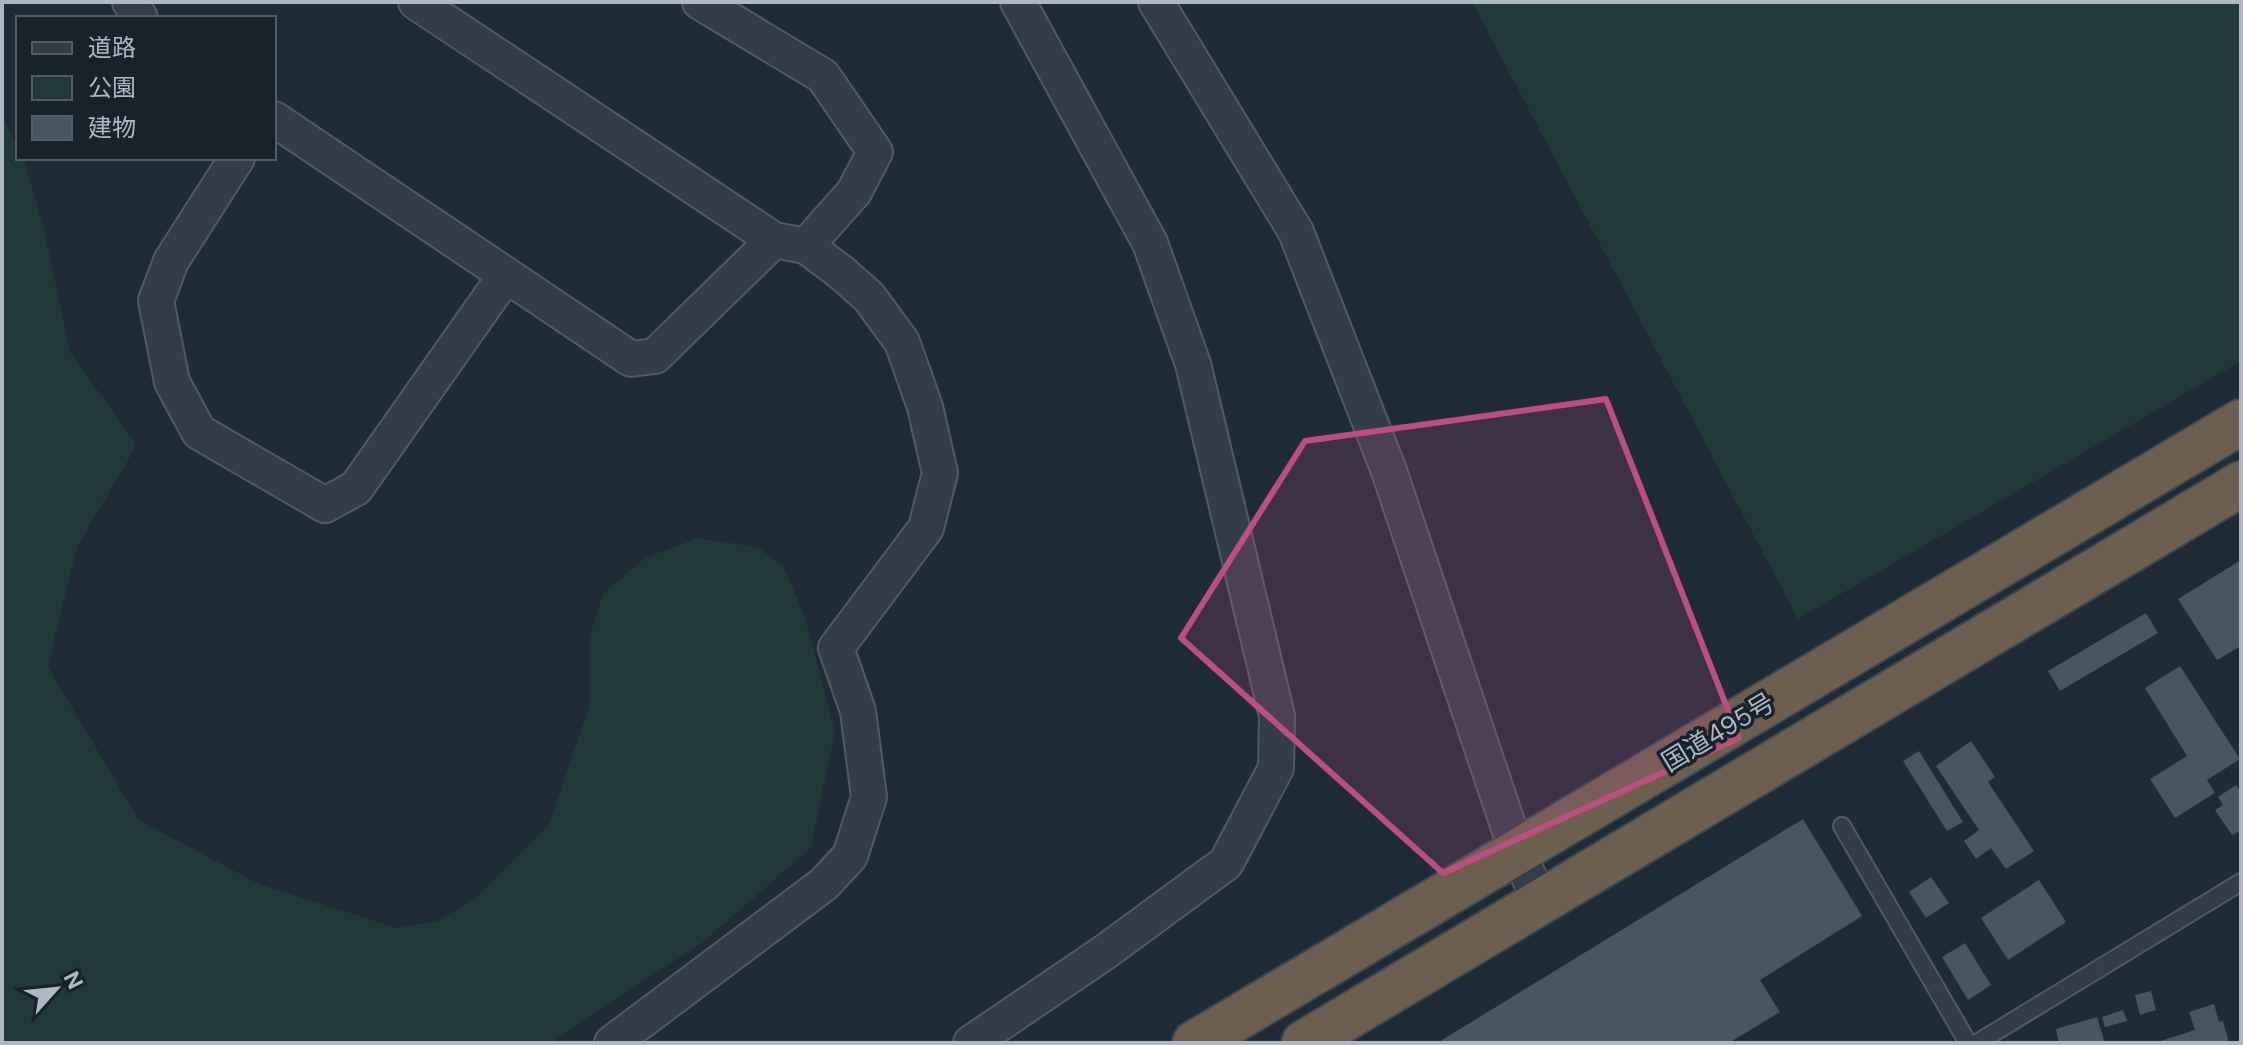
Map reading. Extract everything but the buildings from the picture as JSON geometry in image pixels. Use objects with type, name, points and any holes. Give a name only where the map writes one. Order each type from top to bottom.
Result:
[{"type":"highway","name":"国道495号","points":[[1195,1043],[2241,422]]},
{"type":"highway","points":[[1304,1043],[2241,484]]},
{"type":"street","points":[[416,2],[869,297],[902,342],[925,407],[940,473],[926,528],[836,648],[858,711],[869,797],[850,856],[824,884],[612,1043]]},
{"type":"street","points":[[276,120],[631,359],[655,356],[854,192],[875,152],[823,76],[700,2]]},
{"type":"street","points":[[971,1043],[1105,952],[1226,863],[1276,768],[1277,716],[1193,364],[1150,243],[1018,2]]},
{"type":"street","points":[[1156,2],[1296,232],[1389,471],[1517,852],[1541,902]]},
{"type":"street","points":[[236,160],[171,261],[156,301],[172,382],[199,432],[325,505],[356,488],[506,275]]},
{"type":"lane","points":[[1842,826],[1968,1043]]},
{"type":"lane","points":[[1977,1043],[2241,882]]},
{"type":"highlighted area","points":[[1606,399],[1739,738],[1443,873],[1181,638],[1305,441]]},
{"type":"green space","points":[[1472,2],[2241,2],[2241,361],[1798,619]]},
{"type":"green space","points":[[2,115],[16,144],[16,160],[24,160],[43,223],[70,352],[137,445],[77,547],[48,667],[139,820],[259,884],[397,928],[437,921],[476,898],[549,825],[590,704],[590,634],[603,594],[645,558],[697,538],[757,547],[783,565],[805,617],[835,732],[811,848],[702,943],[550,1043],[2,1043]]}]
